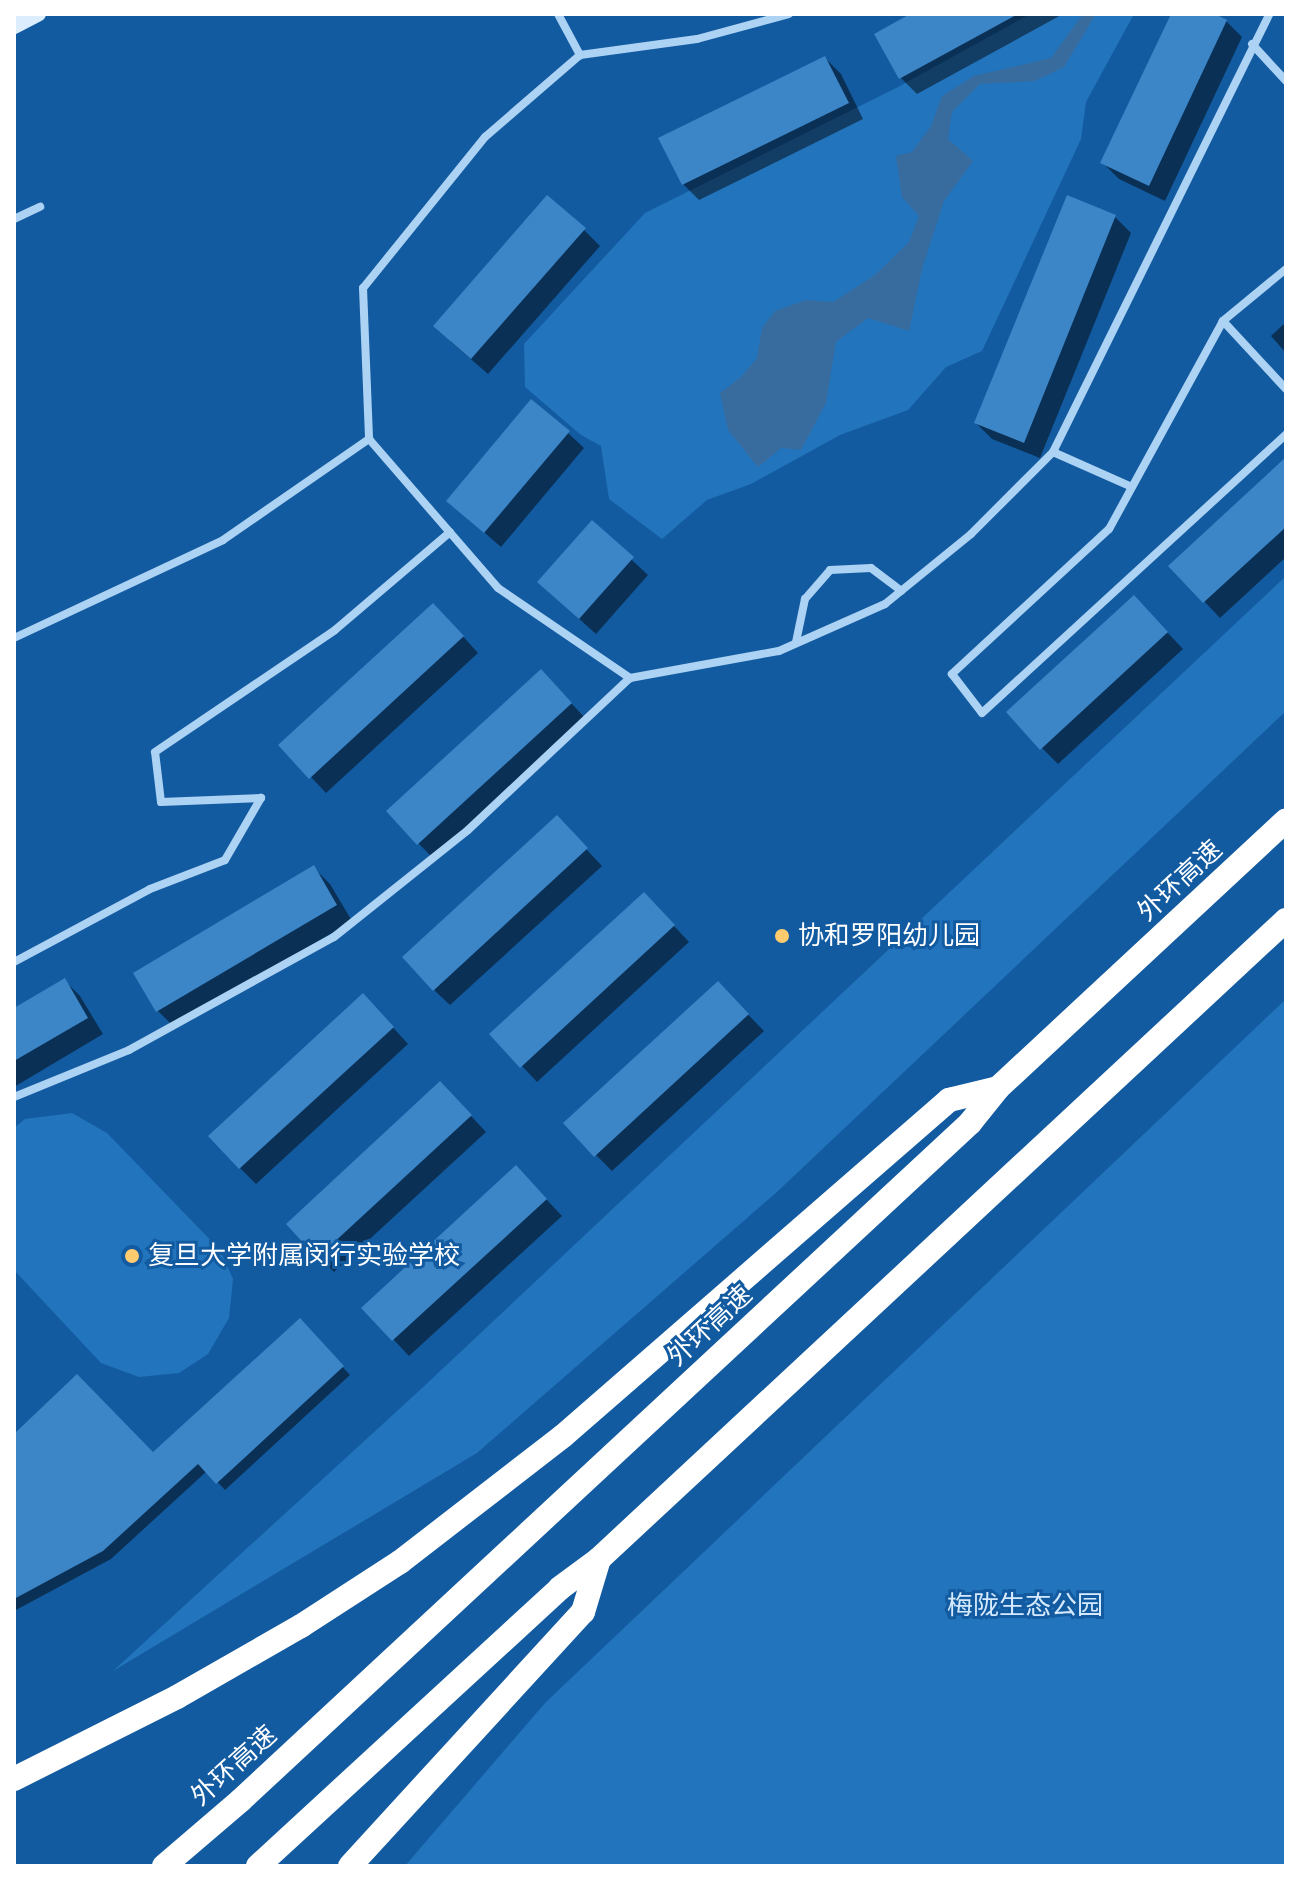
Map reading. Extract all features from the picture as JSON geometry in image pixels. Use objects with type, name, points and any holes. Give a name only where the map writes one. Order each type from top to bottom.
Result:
[{"type":"highway","name":"外环高速","points":[[164,1866],[241,1800],[970,1123],[998,1088],[1286,820]]},
{"type":"highway","points":[[258,1866],[560,1588],[599,1559],[1286,920]]},
{"type":"highway","points":[[14,1779],[177,1697],[400,1562],[507,1483],[949,1100],[998,1088]]},
{"type":"highway","points":[[350,1866],[583,1612],[599,1559]]},
{"type":"highway","points":[[14,1764],[177,1697]]},
{"type":"street","points":[[14,26],[38,14]]},
{"type":"street","points":[[558,14],[580,55]]},
{"type":"street","points":[[630,678],[498,588],[369,439],[363,288],[485,137],[580,55],[697,39],[789,14]]},
{"type":"street","points":[[14,1097],[129,1050],[334,937],[468,830],[630,678],[779,651],[885,604],[971,534],[1053,452],[1269,14]]},
{"type":"street","points":[[1252,44],[1286,81]]},
{"type":"street","points":[[14,219],[40,207]]},
{"type":"street","points":[[1286,269],[1223,321],[1109,529],[952,674],[982,713],[1286,434]]},
{"type":"street","points":[[1223,321],[1286,389]]},
{"type":"street","points":[[14,638],[223,540],[369,439]]},
{"type":"street","points":[[1053,452],[1132,487]]},
{"type":"street","points":[[14,962],[150,889],[225,860],[261,798],[161,802],[155,752],[335,630],[450,532]]},
{"type":"street","points":[[796,642],[805,599],[830,570],[871,568],[901,591]]},
{"type":"green space","points":[[1030,14],[1134,14],[1086,102],[1081,139],[982,351],[946,367],[908,410],[840,435],[751,484],[707,500],[662,539],[609,499],[601,446],[581,435],[525,387],[524,344],[645,213],[898,87]]},
{"type":"green space","points":[[1286,576],[1286,711],[778,1191],[477,1453],[113,1671],[420,1390]]},
{"type":"green space","name":"梅陇生态公园","points":[[1286,999],[1286,1866],[405,1866],[545,1703]]},
{"type":"green space","points":[[72,1113],[107,1133],[220,1250],[233,1279],[229,1318],[208,1354],[179,1373],[139,1377],[101,1363],[14,1270],[14,1128],[25,1119]]},
{"type":"shaded area","points":[[1083,14],[1096,14],[1064,67],[1035,81],[980,84],[952,112],[948,139],[973,161],[944,201],[922,269],[909,331],[868,318],[836,342],[826,403],[801,450],[781,448],[758,467],[728,430],[720,393],[741,377],[757,358],[762,328],[775,311],[806,300],[833,302],[875,275],[909,242],[919,216],[902,197],[896,156],[912,152],[931,126],[942,96],[974,76],[1051,58]]},
{"type":"building","points":[[910,14],[1018,14],[899,79],[874,34]]},
{"type":"building","points":[[1171,14],[1215,14],[1227,20],[1149,186],[1100,163]]},
{"type":"building","points":[[825,56],[849,103],[682,185],[658,138]]},
{"type":"building","points":[[547,195],[586,228],[471,359],[433,326]]},
{"type":"building","points":[[1067,195],[1116,215],[1024,443],[974,423]]},
{"type":"building","points":[[531,399],[570,431],[484,533],[446,501]]},
{"type":"building","points":[[1286,457],[1286,527],[1203,603],[1168,566]]},
{"type":"building","points":[[592,520],[634,557],[579,619],[537,582]]},
{"type":"building","points":[[1134,595],[1168,632],[1040,750],[1006,712]]},
{"type":"building","points":[[433,603],[464,636],[309,779],[278,745]]},
{"type":"building","points":[[541,669],[572,703],[417,845],[386,811]]},
{"type":"building","points":[[557,815],[588,848],[433,991],[402,957]]},
{"type":"building","points":[[314,865],[337,905],[156,1012],[133,973]]},
{"type":"building","points":[[644,892],[675,925],[520,1068],[489,1034]]},
{"type":"building","points":[[65,978],[88,1018],[14,1061],[14,1008]]},
{"type":"building","points":[[718,981],[749,1014],[594,1157],[563,1123]]},
{"type":"building","points":[[363,993],[394,1027],[239,1169],[208,1136]]},
{"type":"building","points":[[440,1081],[472,1115],[317,1258],[286,1224]]},
{"type":"building","points":[[516,1165],[547,1199],[392,1341],[361,1308]]},
{"type":"building","points":[[300,1318],[344,1366],[216,1484],[198,1464],[103,1551],[14,1599],[14,1434],[77,1374],[153,1452]]},
{"type":"place","name":"协和罗阳幼儿园","points":[[782,936]]},
{"type":"place","name":"复旦大学附属闵行实验学校","points":[[132,1256]]}]
